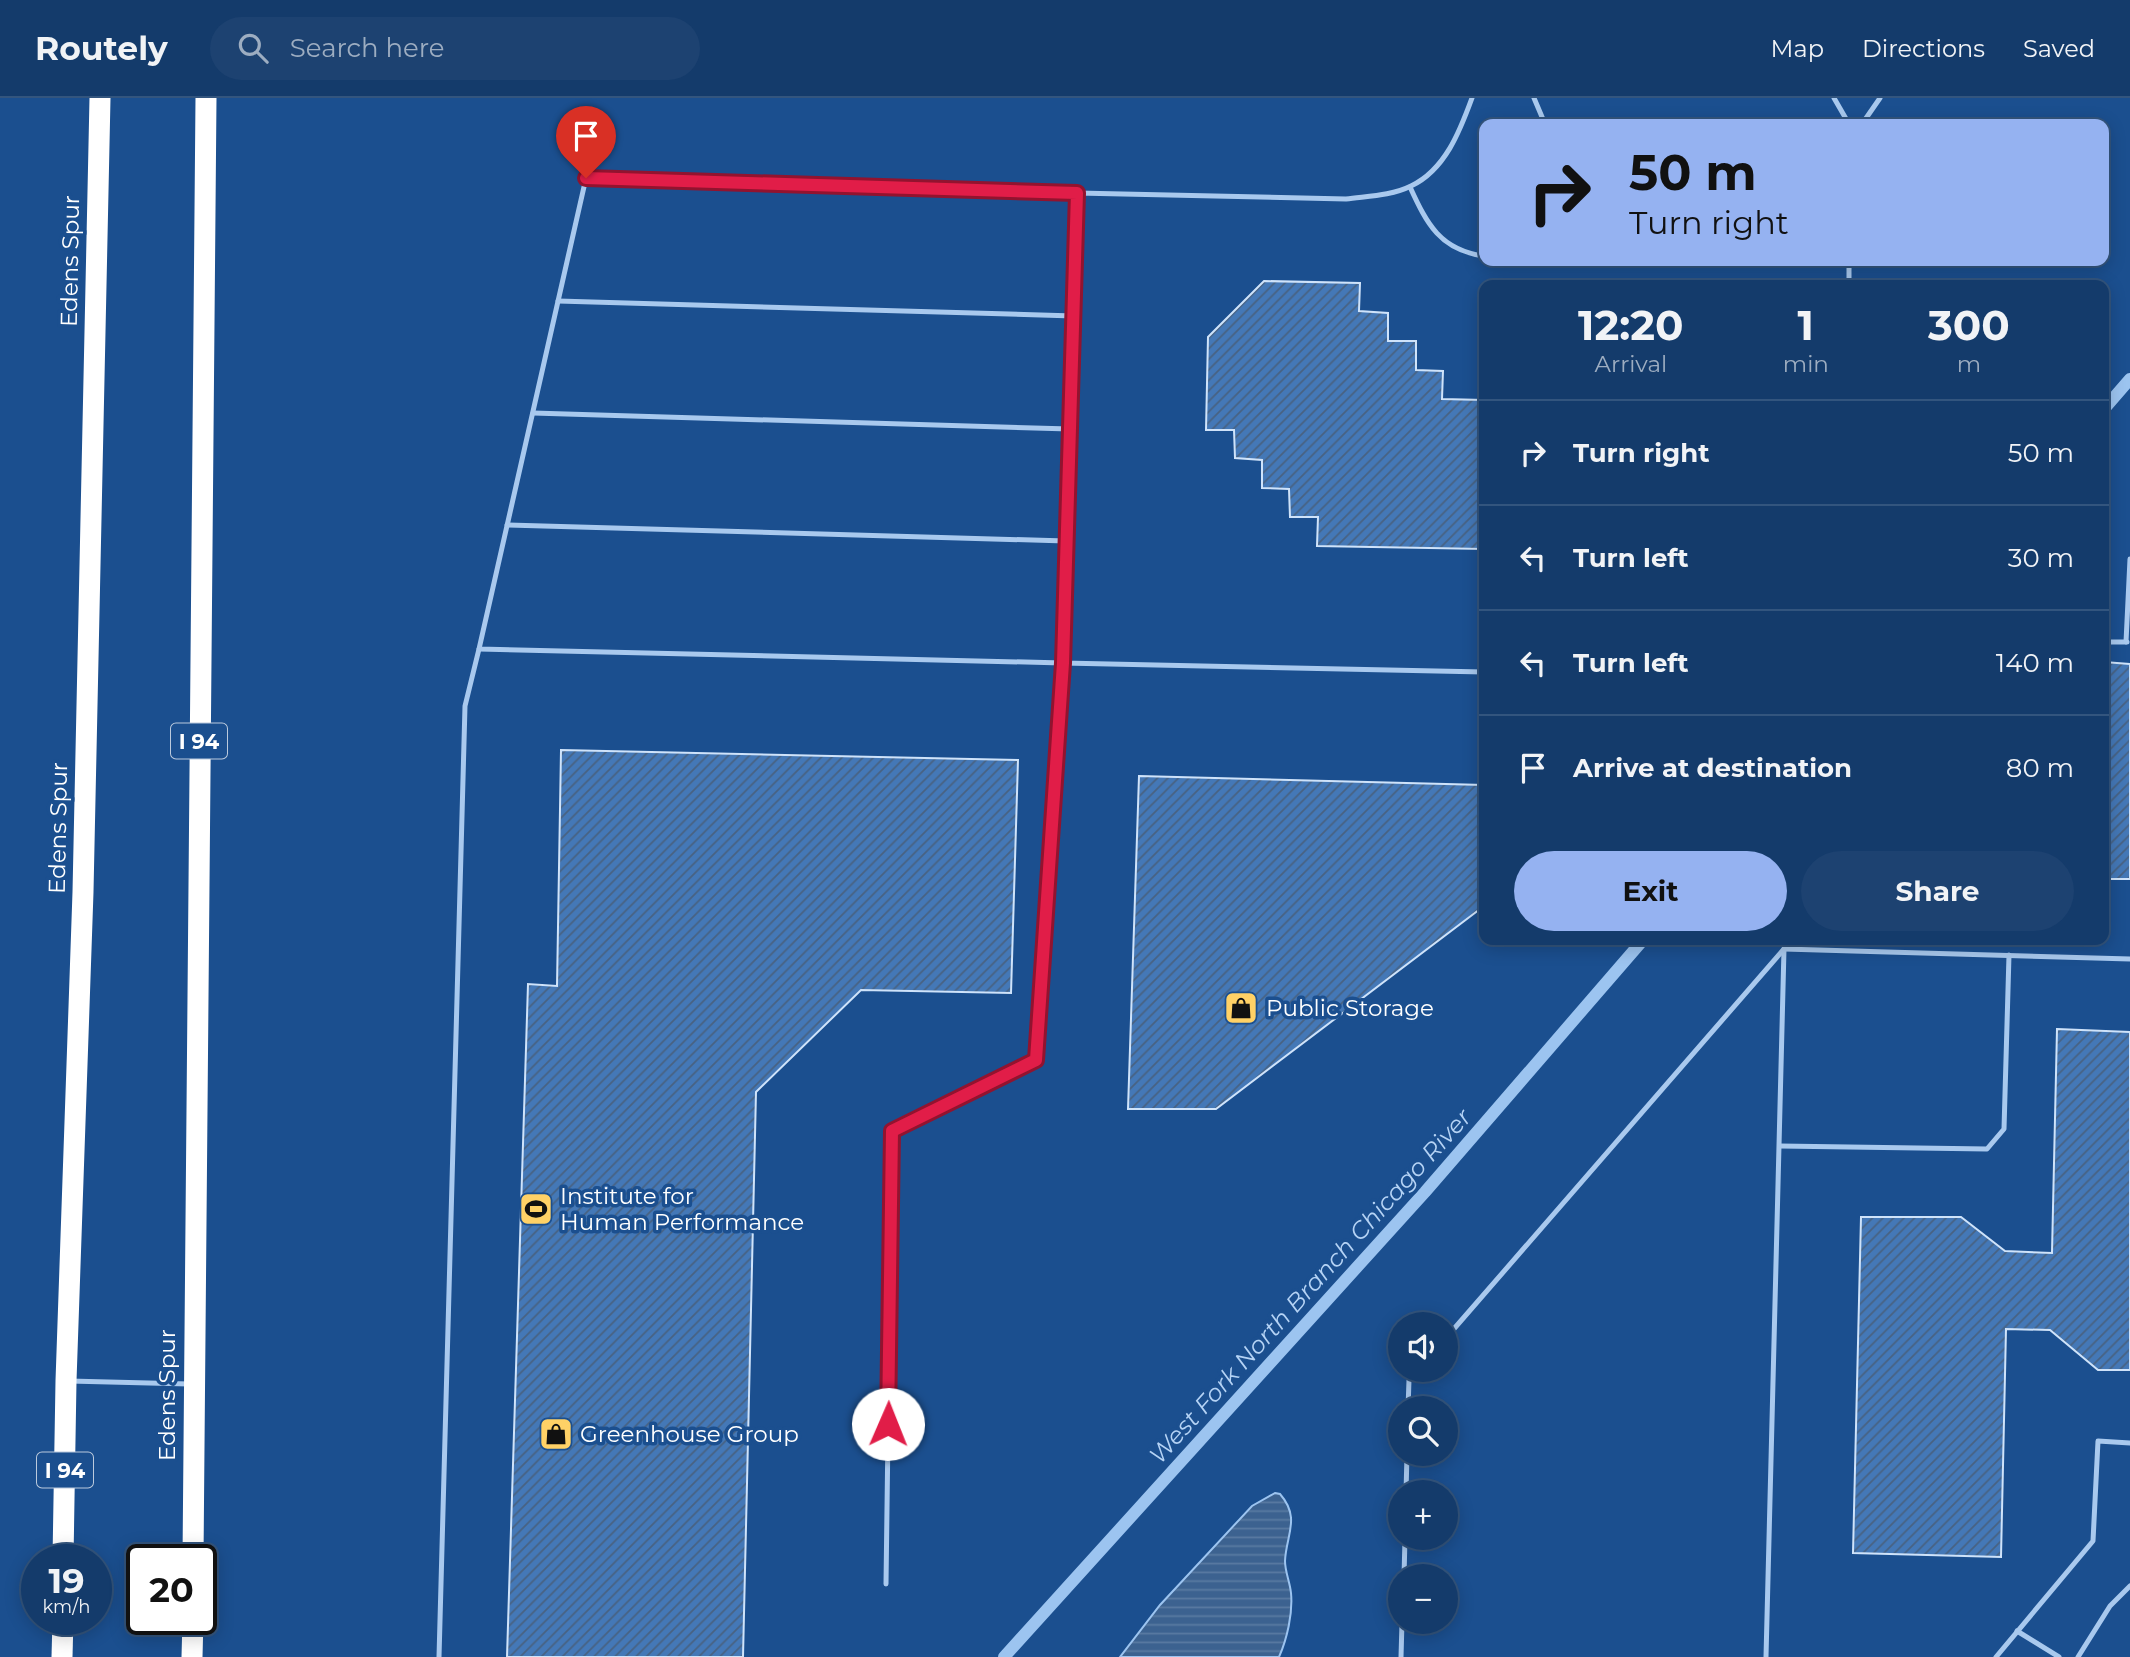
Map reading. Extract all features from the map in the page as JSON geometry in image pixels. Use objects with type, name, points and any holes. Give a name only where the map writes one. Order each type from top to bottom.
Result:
[{"type":"highway","name":"Edens Spur","points":[[64,1544],[66,1381],[82,906],[100,98]]},
{"type":"highway","name":"Edens Spur","points":[[193,1544],[206,98]]},
{"type":"highway","points":[[62,1635],[62,1657]]},
{"type":"highway","points":[[192,1635],[192,1657]]},
{"type":"lane","points":[[439,1657],[465,706],[586,178],[1346,199],[1388,193],[1410,187],[1420,181],[1448,154],[1463,125],[1472,98]]},
{"type":"lane","points":[[1534,98],[1543,119]]},
{"type":"lane","points":[[1833,98],[1846,119]]},
{"type":"lane","points":[[1865,119],[1880,98]]},
{"type":"lane","points":[[1410,187],[1423,216],[1442,240],[1460,251],[1479,255]]},
{"type":"lane","points":[[886,1584],[892,1131],[1036,1060],[1063,663],[1077,193]]},
{"type":"lane","points":[[558,301],[1073,316]]},
{"type":"lane","points":[[533,413],[1070,429]]},
{"type":"lane","points":[[507,526],[1066,541]]},
{"type":"lane","points":[[2109,642],[2128,642],[2130,559]]},
{"type":"lane","points":[[479,649],[1479,672]]},
{"type":"lane","points":[[1784,949],[2130,959]]},
{"type":"lane","points":[[1766,1657],[1784,949]]},
{"type":"lane","points":[[1458,1324],[1784,949]]},
{"type":"lane","points":[[1780,1146],[1987,1149],[2004,1129],[2009,955]]},
{"type":"lane","points":[[66,1381],[193,1385]]},
{"type":"lane","points":[[1996,1657],[2093,1541],[2098,1441],[2130,1443]]},
{"type":"lane","points":[[2078,1657],[2110,1606],[2130,1586]]},
{"type":"lane","points":[[2017,1631],[2059,1657]]},
{"type":"lane","points":[[1401,1657],[1402,1634]]},
{"type":"water","points":[[1275,1493],[1280,1494],[1286,1503],[1291,1519],[1285,1561],[1291,1609],[1287,1634],[1279,1657],[1120,1657],[1160,1605],[1252,1506]]},
{"type":"building","points":[[1264,281],[1360,283],[1359,311],[1388,313],[1388,341],[1416,341],[1416,370],[1443,371],[1442,399],[1479,400],[1479,549],[1317,546],[1318,517],[1290,517],[1289,489],[1262,488],[1262,460],[1235,458],[1234,430],[1206,430],[1208,337]]},
{"type":"building","points":[[2109,662],[2130,664],[2130,879],[2109,879]]},
{"type":"building","points":[[561,750],[1018,760],[1011,993],[861,990],[756,1092],[743,1657],[507,1657],[528,984],[557,986]]},
{"type":"building","name":"Public Storage","points":[[1139,776],[1479,785],[1479,910],[1216,1109],[1128,1109]]},
{"type":"building","points":[[2057,1029],[2130,1032],[2130,1370],[2098,1370],[2050,1330],[2006,1329],[2001,1557],[1853,1553],[1861,1217],[1961,1217],[2005,1251],[2052,1253]]},
{"type":"waterway","name":"West Fork North Branch Chicago River","points":[[2109,403],[2130,379]]},
{"type":"waterway","name":"West Fork North Branch Chicago River","points":[[1004,1657],[1425,1192],[1639,945]]},
{"type":"place","name":"Public Storage","points":[[1241,1008]]},
{"type":"place","name":"Institute for Human Performance","points":[[536,1209]]},
{"type":"place","name":"Greenhouse Group","points":[[556,1434]]},
{"type":"route","points":[[586,178],[1077,193],[1063,663],[1036,1060],[892,1131],[888,1424]]}]
